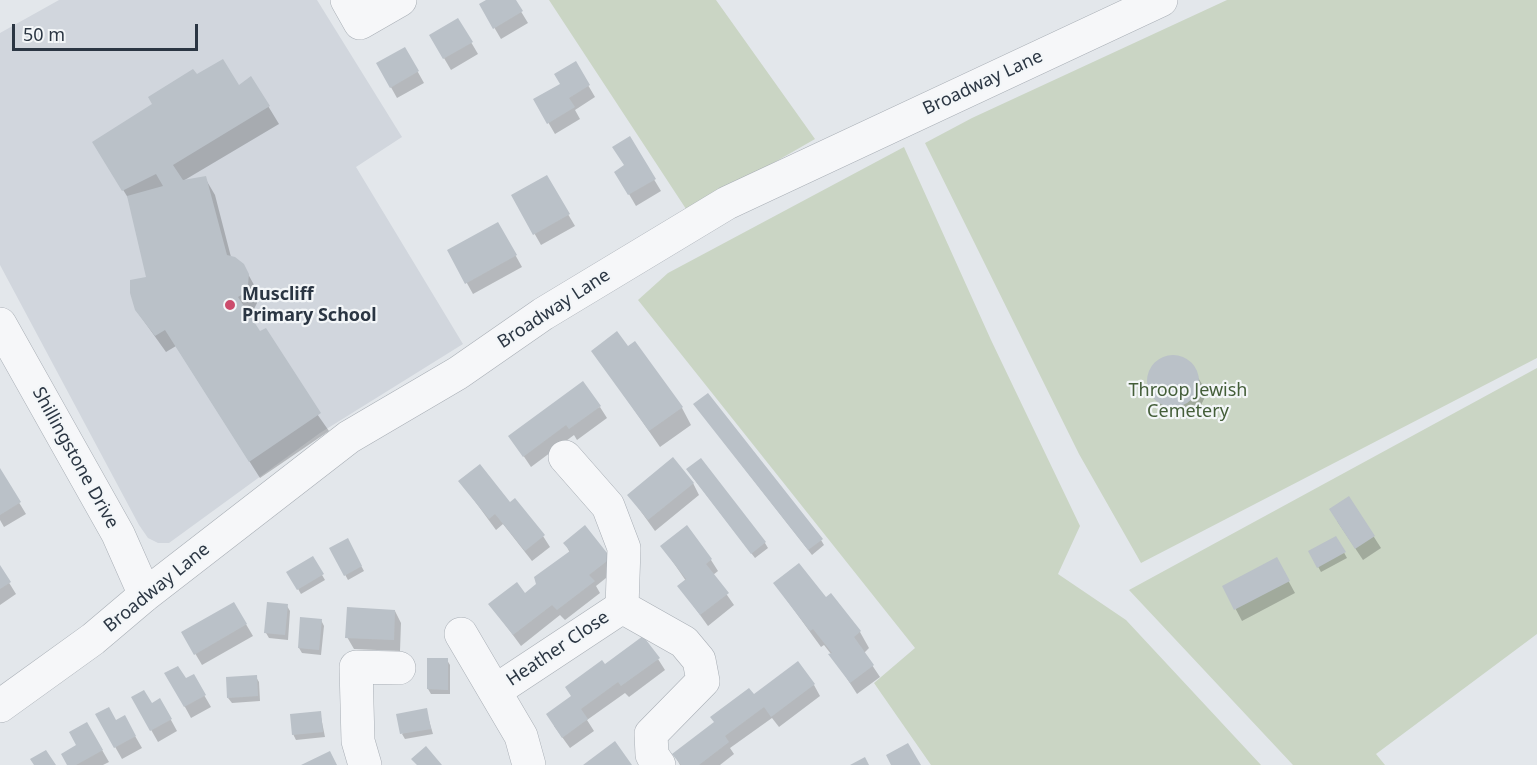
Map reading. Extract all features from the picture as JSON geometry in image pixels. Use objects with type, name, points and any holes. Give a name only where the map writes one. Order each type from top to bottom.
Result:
[{"type":"street","points":[[347,0],[360,23],[400,0]]},
{"type":"street","name":"Broadway Lane","points":[[0,706],[93,639],[349,437],[458,373],[543,314],[727,203],[1161,0]]},
{"type":"street","name":"Shillingstone Drive","points":[[0,324],[118,534],[145,596]]},
{"type":"street","name":"Heather Close","points":[[565,458],[608,506],[624,548],[622,607]]},
{"type":"street","name":"Heather Close","points":[[495,691],[622,607]]},
{"type":"street","name":"Heather Close","points":[[622,607],[684,642],[699,660],[703,681],[651,734],[652,755],[659,765]]},
{"type":"street","points":[[460,634],[521,736],[529,765]]},
{"type":"street","points":[[365,765],[358,741],[356,667],[399,668]]},
{"type":"shaded area","name":"Muscliff Primary School","points":[[59,0],[317,0],[402,137],[356,167],[463,344],[320,433],[169,543],[158,543],[148,538],[139,525],[0,265],[0,33]]},
{"type":"green space","points":[[549,0],[716,0],[815,139],[688,212]]},
{"type":"green space","name":"Throop Jewish Cemetery","points":[[1227,0],[1537,0],[1537,358],[1141,563],[1079,454],[925,143],[972,118]]},
{"type":"green space","points":[[904,147],[991,340],[1080,526],[1058,574],[1126,620],[1261,765],[931,765],[874,683],[915,648],[638,300],[668,273]]},
{"type":"green space","points":[[1537,368],[1537,634],[1376,754],[1385,765],[1293,765],[1129,590]]},
{"type":"building","points":[[486,0],[516,0],[523,11],[493,29],[479,4]]},
{"type":"building","points":[[458,18],[473,42],[443,59],[429,35]]},
{"type":"building","points":[[405,47],[419,71],[390,88],[376,63]]},
{"type":"building","points":[[223,59],[239,85],[251,76],[270,106],[173,165],[183,180],[206,176],[227,255],[235,257],[244,264],[249,274],[248,285],[243,294],[238,297],[260,331],[266,328],[321,413],[249,462],[165,330],[155,336],[135,310],[130,293],[130,280],[146,277],[127,196],[163,186],[156,174],[122,191],[92,142],[152,104],[148,97],[193,69],[197,74]]},
{"type":"building","points":[[576,61],[590,85],[569,98],[575,107],[547,124],[533,99],[560,84],[554,74]]},
{"type":"building","points":[[630,136],[656,179],[628,195],[614,172],[624,165],[612,147]]},
{"type":"building","points":[[547,175],[570,214],[533,235],[511,195]]},
{"type":"building","points":[[498,222],[517,255],[465,284],[447,250]]},
{"type":"building","points":[[617,331],[628,346],[635,341],[683,407],[649,431],[591,351]]},
{"type":"building","points":[[1173,355],[1183,357],[1191,363],[1197,371],[1199,381],[1197,391],[1191,399],[1183,405],[1173,407],[1163,405],[1155,399],[1149,391],[1147,381],[1149,371],[1155,363],[1163,357]]},
{"type":"building","points":[[583,381],[601,406],[569,429],[566,425],[523,457],[508,436]]},
{"type":"building","points":[[708,393],[823,539],[808,550],[693,404]]},
{"type":"building","points":[[673,457],[694,483],[648,520],[627,495]]},
{"type":"building","points":[[701,458],[766,542],[751,554],[686,469]]},
{"type":"building","points":[[480,464],[510,502],[515,498],[545,535],[525,551],[495,514],[489,519],[458,481]]},
{"type":"building","points":[[0,468],[21,502],[0,515]]},
{"type":"building","points":[[1349,496],[1375,536],[1355,549],[1329,509]]},
{"type":"building","points":[[585,525],[611,558],[589,575],[595,581],[557,610],[552,605],[513,635],[488,604],[517,582],[525,593],[536,584],[534,577],[570,551],[563,543]]},
{"type":"building","points":[[687,525],[712,559],[706,564],[729,593],[700,615],[677,586],[686,579],[660,546]]},
{"type":"building","points":[[1336,536],[1346,552],[1317,568],[1308,551]]},
{"type":"building","points":[[348,538],[362,566],[344,576],[329,548]]},
{"type":"building","points":[[313,556],[324,574],[297,590],[286,572]]},
{"type":"building","points":[[1277,557],[1290,581],[1234,610],[1222,586]]},
{"type":"building","points":[[799,563],[826,597],[831,593],[861,631],[854,637],[874,665],[850,683],[828,654],[832,653],[813,629],[810,631],[773,583]]},
{"type":"building","points":[[0,565],[11,582],[0,589]]},
{"type":"building","points":[[234,602],[247,624],[194,655],[181,632]]},
{"type":"building","points":[[267,602],[288,604],[285,635],[264,633]]},
{"type":"building","points":[[347,607],[395,610],[394,640],[345,638]]},
{"type":"building","points":[[300,617],[322,619],[319,650],[298,648]]},
{"type":"building","points":[[643,636],[660,658],[621,686],[618,682],[581,709],[588,719],[562,738],[546,714],[571,696],[565,687],[602,660],[605,664]]},
{"type":"building","points":[[427,658],[448,658],[448,690],[427,689]]},
{"type":"building","points":[[798,661],[815,684],[771,717],[764,707],[725,736],[729,742],[699,765],[681,765],[672,754],[714,722],[710,717],[749,688],[754,694]]},
{"type":"building","points":[[178,666],[186,678],[194,674],[206,695],[184,707],[164,673]]},
{"type":"building","points":[[257,675],[258,696],[227,698],[226,677]]},
{"type":"building","points":[[144,690],[152,703],[160,698],[172,719],[150,731],[131,697]]},
{"type":"building","points":[[109,707],[116,720],[125,715],[136,736],[114,748],[95,714]]},
{"type":"building","points":[[427,708],[431,729],[400,734],[396,714]]},
{"type":"building","points":[[321,711],[323,732],[292,735],[290,714]]},
{"type":"building","points":[[87,722],[103,750],[76,765],[67,765],[61,754],[76,745],[69,732]]},
{"type":"building","points":[[615,741],[632,765],[583,765]]},
{"type":"building","points":[[908,743],[921,765],[891,765],[886,755]]},
{"type":"building","points":[[426,746],[442,765],[417,765],[411,759]]},
{"type":"building","points":[[46,750],[56,765],[34,765],[30,759]]},
{"type":"building","points":[[330,751],[337,765],[301,765]]},
{"type":"building","points":[[865,757],[869,765],[850,765]]},
{"type":"place","name":"Muscliff Primary School","points":[[230,305]]}]
